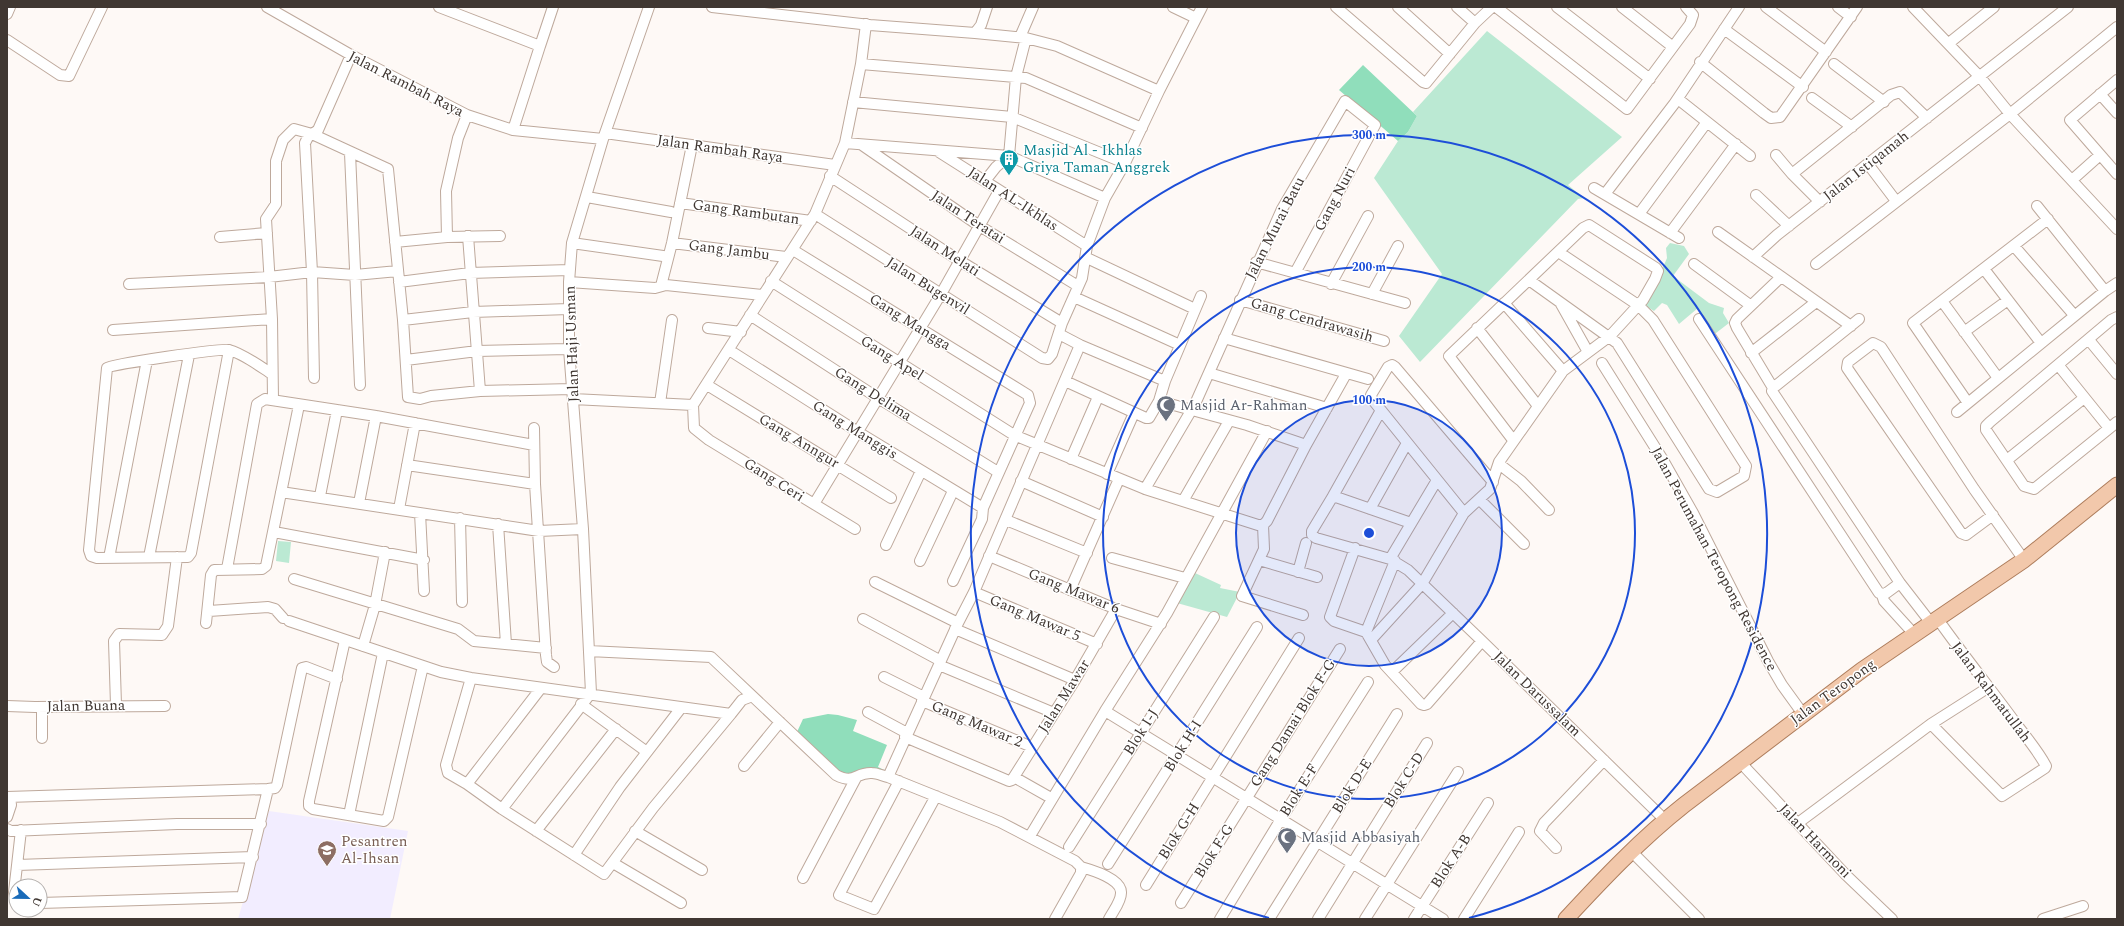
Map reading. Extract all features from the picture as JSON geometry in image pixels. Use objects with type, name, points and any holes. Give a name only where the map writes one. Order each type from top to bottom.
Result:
[{"type":"main road","name":"Jalan Teropong","points":[[1572,917],[1599,883],[1665,820],[1803,714],[1914,634],[2024,560],[2117,486]]},
{"type":"street","points":[[7,14],[10,7]]},
{"type":"street","points":[[7,40],[60,75],[69,76],[102,7]]},
{"type":"street","name":"Jalan Rambah Raya","points":[[267,7],[351,55],[467,115],[513,130],[604,136],[692,145],[835,165]]},
{"type":"street","points":[[439,7],[540,46]]},
{"type":"street","points":[[513,130],[553,7]]},
{"type":"street","name":"Jalan Haji Usman","points":[[591,694],[583,529],[569,348],[569,282],[572,243],[604,136],[649,7]]},
{"type":"street","points":[[712,7],[866,24],[1023,38],[1057,46],[1159,91]]},
{"type":"street","points":[[975,33],[981,25],[987,7]]},
{"type":"street","points":[[985,181],[996,167],[1009,156],[1016,77],[1023,38],[1033,7]]},
{"type":"street","points":[[1173,7],[1196,18]]},
{"type":"street","points":[[1165,381],[1080,345],[1059,334],[1062,323],[1078,286],[1086,258],[1087,246],[1105,198],[1126,163],[1159,91],[1202,7]]},
{"type":"street","points":[[1336,7],[1423,82],[1429,81],[1475,23],[1492,7]]},
{"type":"street","points":[[1398,7],[1450,54]]},
{"type":"street","points":[[1457,7],[1475,23]]},
{"type":"street","points":[[1496,7],[1624,108],[1630,107],[1690,24],[1692,17],[1699,7]]},
{"type":"street","points":[[1557,7],[1650,79]]},
{"type":"street","points":[[1622,7],[1672,47]]},
{"type":"street","points":[[1686,7],[1690,10],[1692,17]]},
{"type":"street","points":[[1605,194],[1678,99],[1700,62],[1739,7]]},
{"type":"street","points":[[1766,7],[1826,52]]},
{"type":"street","points":[[1838,7],[1851,18]]},
{"type":"street","points":[[1700,62],[1771,118],[1780,117],[1851,18],[1857,7]]},
{"type":"street","points":[[1949,43],[1994,7]]},
{"type":"street","name":"Jalan Istiqamah","points":[[1753,257],[1789,226],[2068,7]]},
{"type":"street","points":[[1918,9],[1980,77],[2010,114],[2117,229]]},
{"type":"street","points":[[273,400],[272,319],[267,215],[276,204],[276,161],[283,140],[294,129],[312,134],[350,153],[388,169],[403,320],[408,397],[420,399],[431,396],[480,391],[573,394],[660,404],[693,405],[813,217],[845,143],[861,64],[866,24]]},
{"type":"street","points":[[1816,264],[2010,114],[2117,27]]},
{"type":"street","points":[[1724,29],[1802,87]]},
{"type":"street","points":[[314,378],[312,272],[306,143],[308,137],[318,130],[351,55]]},
{"type":"street","points":[[861,64],[1026,78],[1040,82],[1142,128]]},
{"type":"street","points":[[1834,64],[1884,102]]},
{"type":"street","points":[[2117,80],[2070,120],[2117,174]]},
{"type":"street","points":[[1792,174],[1852,126],[1900,92],[1927,118]]},
{"type":"street","points":[[2100,94],[2117,113]]},
{"type":"street","points":[[1812,98],[1852,126]]},
{"type":"street","points":[[1678,99],[1750,156]]},
{"type":"street","name":"Jalan Murai Batu","points":[[1145,489],[1195,404],[1256,262],[1282,209],[1345,101],[1374,125]]},
{"type":"street","points":[[853,102],[1012,117],[1126,163]]},
{"type":"street","points":[[447,237],[446,191],[458,138],[467,115]]},
{"type":"street","points":[[1639,214],[1707,122]]},
{"type":"street","name":"Gang Nuri","points":[[1295,273],[1374,125]]},
{"type":"street","points":[[845,143],[1009,156],[1105,198]]},
{"type":"street","points":[[1670,233],[1736,144]]},
{"type":"street","points":[[569,282],[647,288],[660,288],[664,284],[692,145]]},
{"type":"street","name":"Jalan Teratai","points":[[861,145],[978,225],[1078,286]]},
{"type":"street","name":"Jalan AL-Ikhlas","points":[[938,151],[1087,246]]},
{"type":"street","points":[[350,153],[360,385]]},
{"type":"street","points":[[1776,155],[1792,174],[1820,202]]},
{"type":"street","points":[[2072,180],[2100,155]]},
{"type":"street","points":[[1868,164],[1896,201]]},
{"type":"street","name":"Jalan Melati","points":[[830,176],[960,261],[1062,323]]},
{"type":"street","points":[[1594,188],[1679,238]]},
{"type":"street","points":[[814,504],[941,294],[978,225],[999,191]]},
{"type":"street","points":[[1756,195],[1789,226]]},
{"type":"street","points":[[587,197],[671,212]]},
{"type":"street","name":"Gang Rambutan","points":[[680,203],[813,217]]},
{"type":"street","points":[[2037,206],[2105,291]]},
{"type":"street","points":[[1331,284],[1368,216]]},
{"type":"street","name":"Jalan Bugenvil","points":[[813,217],[941,294],[1042,358],[1048,359],[1052,354],[1059,334]]},
{"type":"street","points":[[1968,403],[1913,326],[1914,322],[2048,219]]},
{"type":"street","points":[[1368,636],[1422,584],[1464,512],[1490,489],[1498,464],[1513,440],[1563,371],[1610,336],[1638,305],[1655,279],[1658,271],[1656,268],[1589,225],[1477,328],[1449,357],[1513,440]]},
{"type":"street","points":[[1718,232],[1851,326]]},
{"type":"street","points":[[220,237],[267,233]]},
{"type":"street","points":[[468,236],[480,391]]},
{"type":"street","points":[[395,242],[447,237],[500,236]]},
{"type":"street","points":[[572,243],[663,256]]},
{"type":"street","name":"Gang Jambu","points":[[672,243],[790,254]]},
{"type":"street","points":[[1372,294],[1398,246]]},
{"type":"street","points":[[2014,246],[2074,315]]},
{"type":"street","points":[[1529,280],[1610,336],[1621,348],[1709,489],[1717,492],[1744,476],[1746,466],[1653,320],[1638,305],[1560,252]]},
{"type":"street","name":"Gang Mangga","points":[[790,254],[920,328],[1028,395],[1030,403],[1014,435]]},
{"type":"street","points":[[1086,258],[1195,309]]},
{"type":"street","points":[[1256,262],[1331,284],[1405,303]]},
{"type":"street","points":[[1694,264],[1750,305],[1781,277]]},
{"type":"street","points":[[1984,269],[2041,343]]},
{"type":"street","points":[[399,282],[470,273],[570,270]]},
{"type":"street","points":[[129,284],[269,277],[312,272],[355,275],[398,271]]},
{"type":"street","name":"Gang Apel","points":[[771,281],[1014,435],[1037,446],[1145,489],[1258,525],[1263,524]]},
{"type":"street","points":[[1957,412],[2074,315],[2117,283]]},
{"type":"street","points":[[664,284],[762,295]]},
{"type":"street","points":[[1065,381],[1134,413],[1149,418],[1159,401],[1165,381],[1201,296]]},
{"type":"street","points":[[1074,297],[1180,345]]},
{"type":"street","name":"Gang Cendrawasih","points":[[1240,300],[1384,341]]},
{"type":"street","points":[[1964,332],[2008,300]]},
{"type":"street","points":[[1942,301],[1998,378]]},
{"type":"street","points":[[1560,302],[1588,352]]},
{"type":"street","points":[[1751,353],[1816,302]]},
{"type":"street","points":[[1504,303],[1563,371]]},
{"type":"street","name":"Jalan Rahmatullah","points":[[1750,305],[1735,324],[1773,388],[1772,391],[1900,583],[1989,687],[2046,766],[2002,796],[1931,724]]},
{"type":"street","points":[[403,320],[473,312],[569,309]]},
{"type":"street","name":"Gang Delima","points":[[750,315],[878,398],[998,472]]},
{"type":"street","points":[[2058,366],[2084,398],[2113,425],[2034,489],[2024,486],[1986,430],[1986,426],[2089,340],[2117,317]]},
{"type":"street","points":[[113,330],[272,319]]},
{"type":"street","points":[[1699,319],[1879,593],[1882,595],[1884,601],[1914,634]]},
{"type":"street","points":[[1773,388],[1860,319]]},
{"type":"street","points":[[660,404],[672,320]]},
{"type":"street","points":[[708,328],[741,332]]},
{"type":"street","points":[[1477,328],[1538,406]]},
{"type":"street","points":[[1224,338],[1346,374],[1368,379]]},
{"type":"street","points":[[2089,340],[2117,374]]},
{"type":"street","points":[[1993,516],[1966,535],[1961,533],[1847,368],[1848,362],[1873,343],[1881,347],[1993,516],[2024,560]]},
{"type":"street","points":[[888,777],[956,626],[974,592],[1006,520],[1021,481],[1080,345]]},
{"type":"street","points":[[406,360],[477,351],[569,348]]},
{"type":"street","points":[[228,350],[192,549],[188,556],[97,558],[88,553],[106,368],[147,360],[228,350],[272,374]]},
{"type":"street","name":"Gang Manggis","points":[[729,350],[858,432],[982,508]]},
{"type":"street","points":[[149,557],[189,355]]},
{"type":"street","points":[[109,558],[147,360]]},
{"type":"street","name":"Jalan Perumahan Teropong Residence","points":[[1602,363],[1663,460],[1697,519],[1768,661],[1782,685],[1803,714]]},
{"type":"street","points":[[1464,512],[1380,412],[1372,400],[1371,395],[1388,367],[1392,365],[1493,482]]},
{"type":"street","points":[[1209,373],[1327,408]]},
{"type":"street","points":[[1304,615],[1242,596],[1264,549],[1263,524],[1267,520],[1306,445],[1346,374]]},
{"type":"street","name":"Gang Anngur","points":[[707,385],[839,464],[891,498]]},
{"type":"street","points":[[1071,459],[1098,397]]},
{"type":"street","points":[[2006,460],[2084,398]]},
{"type":"street","points":[[227,569],[257,404],[265,399],[376,416],[534,445]]},
{"type":"street","points":[[1159,401],[1190,411],[1267,431],[1306,445]]},
{"type":"street","points":[[206,624],[209,611],[211,575],[214,570],[262,568],[266,566],[299,405]]},
{"type":"street","name":"Gang Ceri","points":[[693,405],[694,428],[856,529]]},
{"type":"street","points":[[320,496],[337,410]]},
{"type":"street","points":[[1380,412],[1333,496],[1411,523]]},
{"type":"street","points":[[1107,474],[1134,413]]},
{"type":"street","points":[[359,503],[376,416]]},
{"type":"street","points":[[1183,501],[1229,421]]},
{"type":"street","points":[[399,509],[415,423]]},
{"type":"street","points":[[534,428],[535,484],[547,662],[554,667]]},
{"type":"street","points":[[1030,836],[1105,711],[1161,624],[1267,431]]},
{"type":"street","points":[[953,581],[982,519],[982,508],[1014,435]]},
{"type":"street","points":[[1370,509],[1407,443]]},
{"type":"street","points":[[1498,464],[1521,481],[1549,510]]},
{"type":"street","points":[[407,465],[535,484]]},
{"type":"street","points":[[886,544],[921,471]]},
{"type":"street","points":[[1070,590],[1119,479]]},
{"type":"street","points":[[1368,636],[1392,560],[1411,523],[1438,480]]},
{"type":"street","points":[[1021,481],[1103,517]]},
{"type":"street","points":[[920,561],[953,491]]},
{"type":"street","points":[[281,492],[320,496],[539,531],[583,529]]},
{"type":"street","name":"Jalan Darussalam","points":[[1333,496],[1312,531],[1312,535],[1316,538],[1355,548],[1392,560],[1408,570],[1665,820]]},
{"type":"street","points":[[1479,499],[1524,544]]},
{"type":"street","points":[[420,513],[424,560],[424,591]]},
{"type":"street","points":[[460,518],[462,602]]},
{"type":"street","points":[[1006,520],[1087,553]]},
{"type":"street","points":[[498,524],[506,644]]},
{"type":"street","points":[[274,532],[424,560]]},
{"type":"street","points":[[1298,572],[1306,543]]},
{"type":"street","points":[[1355,548],[1330,617],[1334,621],[1368,636],[1381,660],[1424,705],[1482,641]]},
{"type":"street","points":[[363,646],[375,605],[385,552]]},
{"type":"street","name":"Gang Mawar 6","points":[[989,556],[1116,609],[1161,624]]},
{"type":"street","points":[[116,705],[114,641],[120,634],[162,635],[166,632],[177,557]]},
{"type":"street","points":[[1112,558],[1186,578]]},
{"type":"street","points":[[1259,560],[1317,577]]},
{"type":"street","points":[[294,579],[375,605],[458,629],[474,641],[546,648]]},
{"type":"street","points":[[875,582],[956,626],[1075,680]]},
{"type":"street","points":[[1882,595],[1900,583]]},
{"type":"street","name":"Gang Mawar 5","points":[[974,592],[1097,644]]},
{"type":"street","points":[[209,611],[268,607],[275,608],[286,619],[441,672],[471,678],[731,714]]},
{"type":"street","name":"Jalan Mawar","points":[[1012,779],[1075,680],[1116,609]]},
{"type":"street","points":[[1392,672],[1453,613]]},
{"type":"street","name":"Blok I-J","points":[[1069,847],[1214,617]]},
{"type":"street","points":[[863,619],[940,663],[1054,713]]},
{"type":"street","name":"Blok H-I","points":[[1108,864],[1257,627]]},
{"type":"street","name":"Blok G-H","points":[[1146,885],[1299,638]]},
{"type":"street","points":[[345,640],[309,806],[316,810],[384,821],[388,817],[423,666]]},
{"type":"street","name":"Gang Damai Blok F-G","points":[[1246,798],[1340,649]]},
{"type":"street","points":[[589,651],[710,657],[750,697],[780,722],[836,775],[844,779],[856,778],[872,773],[899,781],[1030,836],[1075,861],[1081,867],[1095,871],[1118,884],[1121,889],[1120,900],[1109,919]]},
{"type":"street","points":[[349,815],[384,653]]},
{"type":"street","points":[[7,817],[11,805],[8,797],[274,788],[277,785],[302,668],[311,668],[337,679]]},
{"type":"street","name":"Gang Mawar 2","points":[[884,677],[923,699],[1032,747]]},
{"type":"street","points":[[471,678],[446,765],[448,773],[604,874],[635,831],[742,700],[750,697]]},
{"type":"street","name":"Blok E-F","points":[[1220,919],[1281,819],[1368,682]]},
{"type":"street","points":[[1798,824],[1931,724],[1989,687]]},
{"type":"street","points":[[467,784],[541,688]]},
{"type":"street","points":[[502,809],[581,704],[591,694]]},
{"type":"street","points":[[581,704],[647,752]]},
{"type":"street","name":"Jalan Buana","points":[[7,706],[165,706]]},
{"type":"street","points":[[42,707],[42,738]]},
{"type":"street","points":[[574,855],[647,752],[681,708]]},
{"type":"street","points":[[1105,711],[1443,919]]},
{"type":"street","points":[[868,712],[906,735],[1012,779],[1052,798]]},
{"type":"street","name":"Blok D-E","points":[[1269,919],[1397,714]]},
{"type":"street","points":[[744,766],[780,722]]},
{"type":"street","points":[[536,831],[616,729]]},
{"type":"street","name":"Blok C-D","points":[[1318,919],[1427,743]]},
{"type":"street","points":[[1556,848],[1540,831],[1544,823],[1604,760]]},
{"type":"street","name":"Jalan Harmoni","points":[[1740,762],[1846,875],[1892,919]]},
{"type":"street","points":[[1365,919],[1458,772]]},
{"type":"street","points":[[803,878],[856,778]]},
{"type":"street","points":[[899,781],[839,895],[874,909],[936,796]]},
{"type":"street","points":[[48,903],[242,898],[261,824],[268,789]]},
{"type":"street","name":"Blok F-G","points":[[1181,903],[1246,798]]},
{"type":"street","name":"Blok A-B","points":[[1414,919],[1488,803]]},
{"type":"street","points":[[7,829],[21,830],[177,824],[261,824]]},
{"type":"street","points":[[16,878],[21,830]]},
{"type":"street","points":[[635,831],[702,870]]},
{"type":"street","points":[[1464,919],[1519,832]]},
{"type":"street","points":[[1632,852],[1700,919]]},
{"type":"street","points":[[17,865],[253,857]]},
{"type":"street","points":[[613,863],[681,903]]},
{"type":"street","points":[[1055,919],[1077,881],[1081,867]]},
{"type":"street","points":[[2043,919],[2083,906]]},
{"type":"shaded area","name":"Pesantren Al-Ihsan","points":[[269,811],[408,831],[390,919],[238,919]]},
{"type":"green space","points":[[1487,31],[1622,137],[1568,185],[1584,198],[1578,199],[1420,362],[1399,336],[1442,274],[1374,178],[1398,141],[1408,132],[1417,116],[1413,112]]},
{"type":"green space","points":[[1363,65],[1417,116],[1408,132],[1398,141],[1339,90]]},
{"type":"green space","points":[[1670,243],[1684,246],[1689,254],[1673,276],[1709,303],[1724,308],[1723,313],[1729,323],[1716,333],[1713,333],[1698,308],[1679,324],[1667,305],[1662,303],[1654,311],[1643,304],[1664,265],[1667,258],[1666,248]]},
{"type":"green space","points":[[278,541],[291,542],[289,563],[276,561]]},
{"type":"green space","points":[[1195,573],[1221,585],[1220,588],[1240,592],[1227,617],[1177,603]]},
{"type":"green space","points":[[828,714],[857,720],[853,731],[887,745],[878,767],[886,771],[854,775],[838,773],[797,732],[803,719]]},
{"type":"place","name":"Masjid Al - Ikhlas Griya Taman Anggrek","points":[[1009,176]]},
{"type":"place","name":"Masjid Ar-Rahman","points":[[1166,422]]},
{"type":"place","name":"Masjid Abbasiyah","points":[[1287,854]]},
{"type":"place","name":"Pesantren Al-Ihsan","points":[[327,867]]}]
